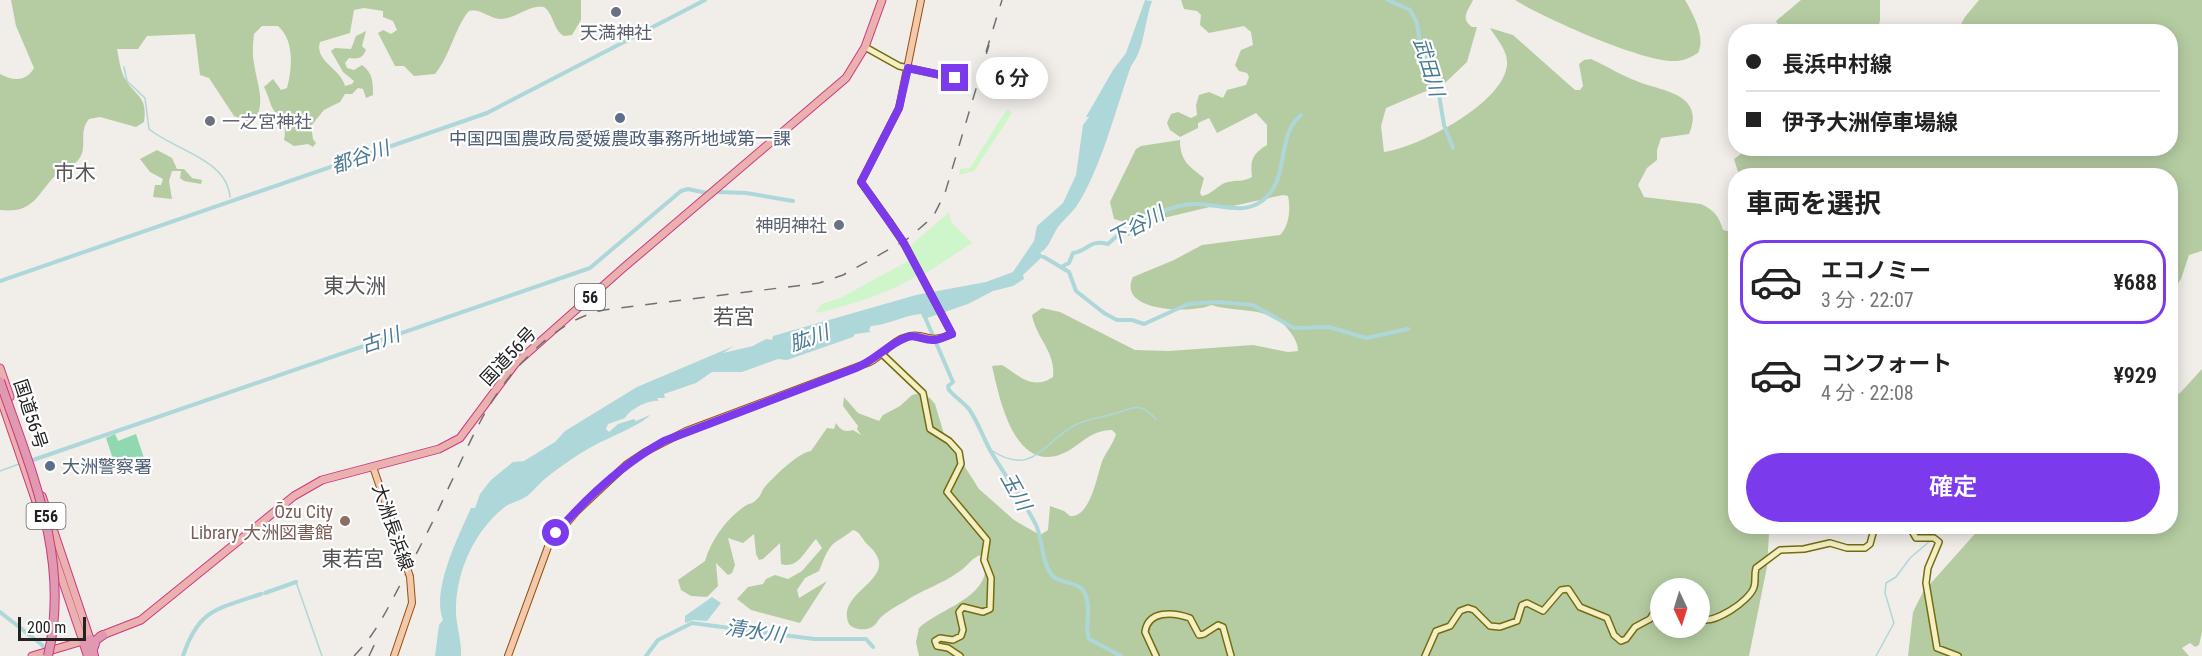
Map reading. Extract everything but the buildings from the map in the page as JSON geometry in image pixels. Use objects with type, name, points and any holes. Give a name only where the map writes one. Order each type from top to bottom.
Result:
[{"type":"highway","name":"国道56号","points":[[0,397],[91,646],[141,620],[304,489],[322,480],[439,449],[460,438],[515,364],[622,269],[838,87],[853,71],[866,48],[882,0]]},
{"type":"highway","name":"国道56号","points":[[0,368],[83,629]]},
{"type":"highway","name":"E56","points":[[0,381],[52,541],[56,588],[44,655]]},
{"type":"highway","points":[[63,647],[76,638],[83,629]]},
{"type":"highway","points":[[32,656],[44,655],[74,644],[91,646]]},
{"type":"main road","points":[[508,656],[549,544],[577,511],[627,464],[686,430],[839,376],[874,360],[885,349],[910,336],[939,339],[952,334],[906,248],[861,182],[899,108],[921,0]]},
{"type":"main road","points":[[866,48],[894,64],[959,80]]},
{"type":"main road","points":[[881,353],[923,393],[930,429],[957,448],[961,464],[947,492],[987,540],[984,560],[991,578],[990,609],[983,612],[963,607],[959,612],[963,630],[961,636],[953,640],[939,638],[936,642],[937,646],[948,648],[960,656]]},
{"type":"main road","name":"大洲長浜線","points":[[373,467],[410,577],[412,603],[394,656]]},
{"type":"main road","points":[[1710,620],[1740,604],[1753,590],[1756,568],[1776,552],[1830,543],[1847,549],[1865,548],[1870,544],[1873,534]]},
{"type":"main road","points":[[1914,534],[1916,538],[1934,538],[1939,542],[1927,573],[1926,594],[1937,648],[1958,656]]},
{"type":"main road","points":[[1425,656],[1436,632],[1450,626],[1458,614],[1468,608],[1474,610],[1490,626],[1500,627],[1516,621],[1522,605],[1527,603],[1543,611],[1561,590],[1568,590],[1580,607],[1607,618],[1614,636],[1621,641],[1626,639],[1635,627],[1650,619]]},
{"type":"main road","points":[[1156,656],[1146,636],[1145,627],[1151,618],[1172,613],[1190,618],[1198,635],[1218,625],[1223,627],[1231,656]]},
{"type":"green space","points":[[11,0],[581,0],[581,20],[572,35],[564,36],[544,7],[533,8],[502,19],[473,10],[469,11],[435,74],[414,76],[404,66],[395,66],[378,33],[383,30],[391,34],[397,30],[393,21],[383,17],[383,11],[364,8],[354,10],[350,33],[320,42],[319,49],[324,60],[339,75],[345,86],[352,84],[354,81],[343,72],[331,51],[335,48],[351,49],[356,36],[366,31],[362,46],[366,50],[363,55],[359,58],[349,58],[345,63],[347,68],[354,70],[362,65],[366,68],[372,78],[373,95],[366,98],[363,89],[358,88],[352,94],[345,94],[340,102],[324,110],[311,126],[316,143],[313,147],[308,144],[294,146],[284,140],[285,128],[271,105],[264,87],[273,79],[281,90],[287,88],[289,80],[290,47],[278,26],[262,26],[254,34],[253,56],[260,103],[257,116],[247,121],[234,116],[209,78],[200,75],[195,34],[147,36],[138,49],[117,49],[124,77],[140,97],[144,106],[144,122],[136,127],[100,117],[89,119],[84,129],[82,154],[77,161],[56,175],[28,205],[21,209],[0,210],[0,74],[19,79],[27,76],[34,68],[16,26]]},
{"type":"green space","points":[[1181,0],[1473,0],[1467,11],[1466,21],[1472,27],[1477,27],[1467,62],[1445,83],[1386,108],[1381,126],[1384,152],[1417,142],[1455,123],[1488,97],[1500,84],[1506,70],[1507,59],[1490,28],[1513,35],[1575,90],[1580,90],[1583,86],[1579,64],[1591,59],[1633,80],[1679,96],[1687,102],[1692,110],[1693,121],[1689,134],[1661,138],[1657,160],[1647,168],[1638,185],[1644,197],[1701,204],[1715,214],[1723,230],[1728,231],[1728,534],[1769,534],[1767,567],[1749,656],[919,656],[916,642],[919,628],[974,592],[982,582],[986,571],[985,557],[978,556],[953,576],[895,607],[872,627],[858,629],[852,627],[848,622],[847,611],[852,601],[875,576],[879,567],[877,557],[860,534],[853,530],[833,544],[819,571],[805,578],[797,590],[799,598],[827,581],[800,623],[751,610],[737,599],[748,587],[763,584],[766,579],[775,575],[788,579],[802,571],[822,548],[816,539],[801,558],[787,565],[781,564],[780,543],[759,560],[756,554],[754,534],[743,543],[728,538],[735,565],[732,573],[728,575],[716,563],[718,586],[707,597],[691,596],[681,590],[678,580],[705,561],[720,530],[738,511],[756,501],[763,489],[786,466],[811,451],[827,428],[834,429],[836,423],[843,430],[853,430],[861,435],[857,429],[858,426],[843,406],[844,397],[858,413],[879,421],[883,415],[900,406],[912,395],[920,393],[930,398],[935,404],[944,434],[979,489],[1014,520],[1040,535],[1048,530],[1050,506],[1070,516],[1077,515],[1088,503],[1103,459],[1116,434],[1112,430],[1096,433],[1059,455],[1043,457],[1030,452],[1019,441],[1011,427],[999,395],[992,366],[1002,365],[1032,382],[1046,381],[1053,377],[1052,360],[1037,331],[1032,315],[1042,308],[1060,312],[1135,350],[1169,351],[1253,345],[1288,352],[1298,351],[1295,339],[1283,324],[1265,314],[1211,305],[1188,309],[1158,308],[1145,304],[1135,297],[1131,289],[1133,277],[1174,260],[1202,245],[1280,235],[1289,217],[1288,196],[1283,195],[1233,206],[1214,206],[1134,225],[1114,219],[1110,202],[1136,149],[1141,146],[1180,140],[1184,158],[1204,178],[1200,193],[1202,196],[1224,183],[1252,177],[1253,158],[1267,145],[1267,125],[1256,113],[1217,133],[1209,118],[1198,123],[1198,128],[1180,137],[1170,130],[1167,123],[1171,114],[1178,112],[1191,118],[1197,115],[1196,105],[1199,95],[1209,92],[1223,98],[1227,90],[1246,85],[1249,77],[1247,73],[1239,71],[1235,65],[1241,50],[1253,45],[1251,32],[1244,26],[1209,33],[1200,25],[1201,15],[1197,11],[1184,9]]},
{"type":"green space","points":[[1515,0],[1685,0],[1700,33],[1700,47],[1698,53],[1679,61],[1661,60],[1641,55],[1570,28]]},
{"type":"green space","points":[[1801,0],[1880,0],[1879,24],[1778,24],[1776,21]]},
{"type":"green space","points":[[1979,0],[2202,0],[2202,251],[2189,255],[2178,283],[2178,168],[1737,168],[1734,159],[1738,156],[2178,156],[2178,24],[1961,24]]},
{"type":"green space","points":[[1007,109],[1012,113],[974,171],[959,175],[960,169],[970,168]]},
{"type":"green space","points":[[157,150],[172,158],[177,169],[184,169],[192,178],[202,180],[201,184],[184,181],[180,178],[181,171],[172,171],[169,181],[172,199],[153,197],[155,185],[161,185],[163,179],[150,172],[140,159]]},
{"type":"green space","points":[[949,212],[951,222],[972,243],[923,275],[908,248]]},
{"type":"green space","points":[[910,260],[918,275],[907,282],[857,302],[818,313],[816,311],[822,304],[840,298]]},
{"type":"green space","points":[[2202,369],[2202,632],[2199,645],[2195,647],[2190,643],[2182,648],[2189,656],[1908,656],[1913,612],[1923,592],[1975,534],[2178,534],[2178,394]]},
{"type":"green space","points":[[115,434],[118,441],[136,434],[146,464],[118,474],[106,438]]},
{"type":"water","name":"肱川","points":[[1145,0],[1152,1],[1142,43],[1131,66],[1100,158],[1076,207],[1060,224],[1048,245],[1040,253],[1048,260],[1041,258],[1023,275],[1024,279],[1013,286],[993,291],[968,304],[927,318],[923,318],[921,314],[871,326],[869,330],[871,332],[855,334],[853,337],[787,360],[778,359],[742,372],[712,372],[696,383],[664,394],[665,398],[657,398],[659,401],[640,405],[625,418],[608,424],[606,429],[609,432],[618,424],[634,419],[636,421],[650,415],[570,460],[525,497],[506,506],[495,515],[470,550],[460,577],[456,612],[461,656],[435,656],[439,625],[443,620],[440,608],[443,578],[454,547],[471,508],[475,508],[480,494],[491,480],[513,462],[524,461],[555,442],[565,431],[637,387],[734,346],[723,353],[753,346],[766,339],[772,340],[773,336],[916,295],[986,282],[1013,272],[1034,241],[1037,226],[1063,203],[1076,175],[1083,125],[1089,117],[1086,117],[1113,70],[1126,53]]},
{"type":"water","points":[[712,597],[721,603],[707,621],[693,620],[685,623],[685,616]]},
{"type":"waterway","name":"都谷川","points":[[0,281],[487,113],[705,0]]},
{"type":"waterway","name":"武田川","points":[[1388,0],[1410,10],[1417,23],[1421,51],[1437,83],[1444,125],[1453,148]]},
{"type":"waterway","points":[[124,67],[127,81],[145,98],[149,129],[210,164],[227,184],[230,197]]},
{"type":"waterway","name":"下谷川","points":[[1063,266],[1069,263],[1073,253],[1092,244],[1108,244],[1120,233],[1128,234],[1151,218],[1175,207],[1202,204],[1246,208],[1262,201],[1277,182],[1288,134],[1301,115]]},
{"type":"waterway","name":"古川","points":[[33,460],[590,268],[681,191],[688,189],[707,193]]},
{"type":"waterway","name":"古川","points":[[717,192],[746,193],[793,201]]},
{"type":"waterway","points":[[1044,257],[1069,272],[1076,291],[1117,320],[1132,320],[1144,324],[1188,304],[1217,302],[1253,305],[1294,328],[1329,327],[1366,338],[1408,329]]},
{"type":"waterway","name":"玉川","points":[[924,315],[953,382],[948,386],[949,390],[969,409],[990,450],[1031,515],[1051,574],[1059,580],[1074,584],[1085,594],[1088,605],[1089,639],[1121,656]]},
{"type":"waterway","points":[[991,450],[1005,458],[1028,459],[1064,432],[1086,421],[1135,408],[1147,411],[1156,419]]},
{"type":"waterway","points":[[0,471],[19,464]]},
{"type":"waterway","points":[[1876,656],[1894,623],[1885,593],[1886,583],[1896,577],[1910,558],[1930,541]]},
{"type":"waterway","points":[[296,582],[322,656]]},
{"type":"waterway","name":"古川","points":[[265,593],[296,582]]},
{"type":"waterway","name":"古川","points":[[183,656],[189,640],[203,619],[222,608],[261,594]]},
{"type":"waterway","name":"都谷川","points":[[0,612],[48,652]]},
{"type":"waterway","name":"清水川","points":[[646,656],[658,640],[692,623],[814,639],[866,639],[873,647]]},
{"type":"railway","points":[[986,52],[1002,0]]},
{"type":"railway","points":[[354,656],[374,632],[389,606],[485,413],[508,378],[523,361],[563,328],[595,312],[819,283],[843,275],[906,240],[933,217],[945,193],[989,45]]},
{"type":"railway","points":[[369,656],[378,637]]},
{"type":"place","name":"天満神社","points":[[616,12]]},
{"type":"place","name":"中国四国農政局愛媛農政事務所地域第一課","points":[[620,118]]},
{"type":"place","name":"一之宮神社","points":[[210,121]]},
{"type":"place","name":"神明神社","points":[[839,225]]},
{"type":"place","name":"大洲警察署","points":[[50,466]]},
{"type":"place","name":"Ōzu City Library 大洲図書館","points":[[345,521]]},
{"type":"district","name":"市木","points":[[75,173]]},
{"type":"district","name":"東大洲","points":[[355,286]]},
{"type":"district","name":"若宮","points":[[734,317]]},
{"type":"district","name":"東若宮","points":[[353,559]]},
{"type":"route","points":[[556,533],[627,464],[664,441],[686,430],[856,368],[874,360],[882,350],[910,336],[934,340],[952,334],[902,240],[861,182],[895,119],[908,68],[955,78]]}]
